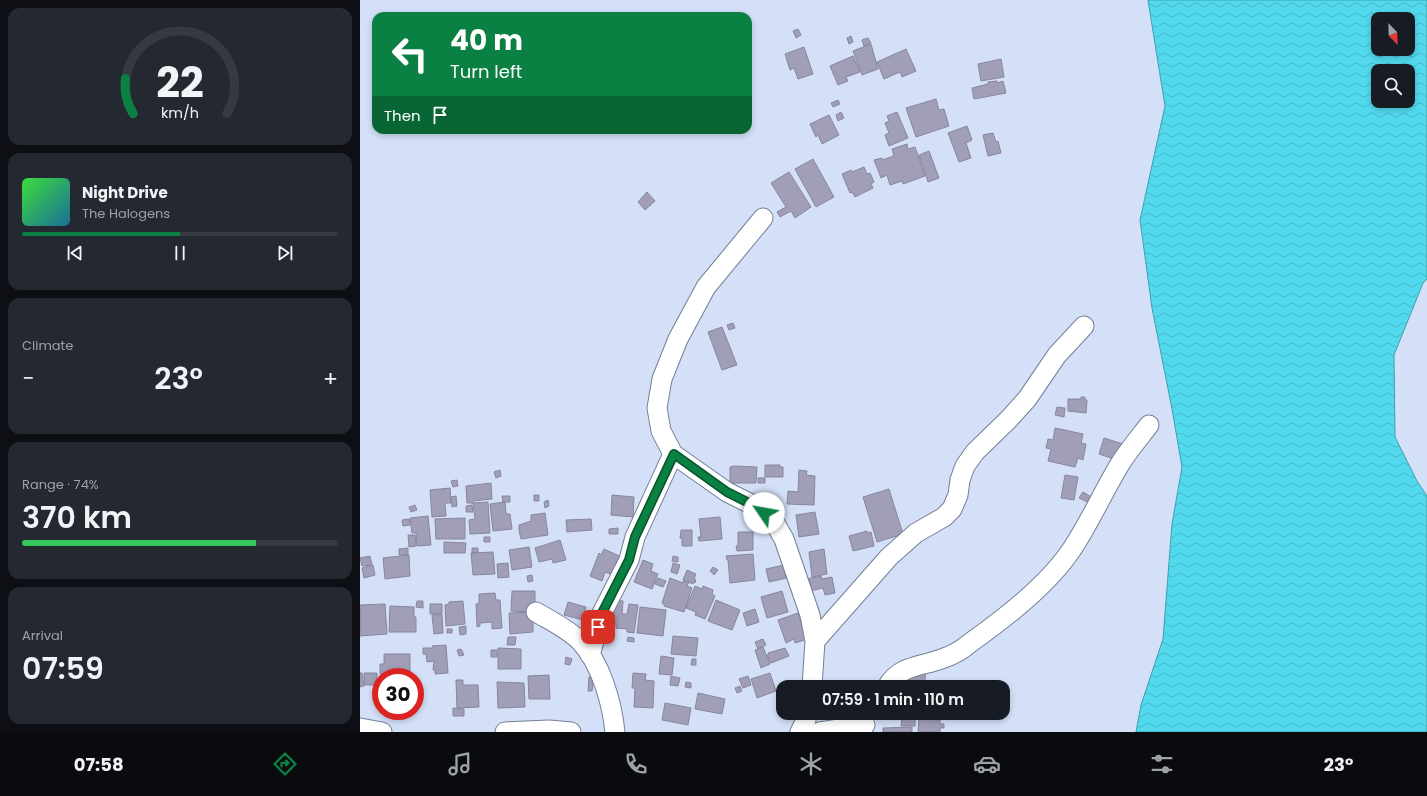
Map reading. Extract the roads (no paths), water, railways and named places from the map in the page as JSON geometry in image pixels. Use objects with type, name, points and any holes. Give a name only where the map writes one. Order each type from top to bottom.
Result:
[{"type":"street","points":[[763,218],[706,287],[678,339],[662,378],[657,408],[661,431],[674,454],[727,492],[755,506],[773,520],[784,539],[810,615],[815,641],[812,680]]},
{"type":"street","points":[[815,641],[889,557],[916,533],[944,517],[952,509],[958,495],[960,480],[965,466],[975,452],[1027,400],[1057,356],[1084,326]]},
{"type":"street","points":[[891,680],[900,672],[912,666],[944,658],[964,648],[1008,614],[1053,573],[1071,550],[1089,522],[1120,464],[1149,425]]},
{"type":"street","points":[[590,655],[602,613],[629,560],[635,537],[674,454]]},
{"type":"street","points":[[536,612],[565,629],[580,642],[590,655],[609,698],[615,732]]},
{"type":"street","points":[[800,732],[806,720]]},
{"type":"street","points":[[820,732],[866,723]]},
{"type":"street","points":[[360,728],[382,732]]},
{"type":"street","points":[[504,732],[549,730],[571,732]]},
{"type":"water","points":[[1148,0],[1427,0],[1427,279],[1423,283],[1394,355],[1395,437],[1417,481],[1427,496],[1427,732],[1136,732],[1141,705],[1163,639],[1172,524],[1182,467],[1152,308],[1140,220],[1165,106]]}]
